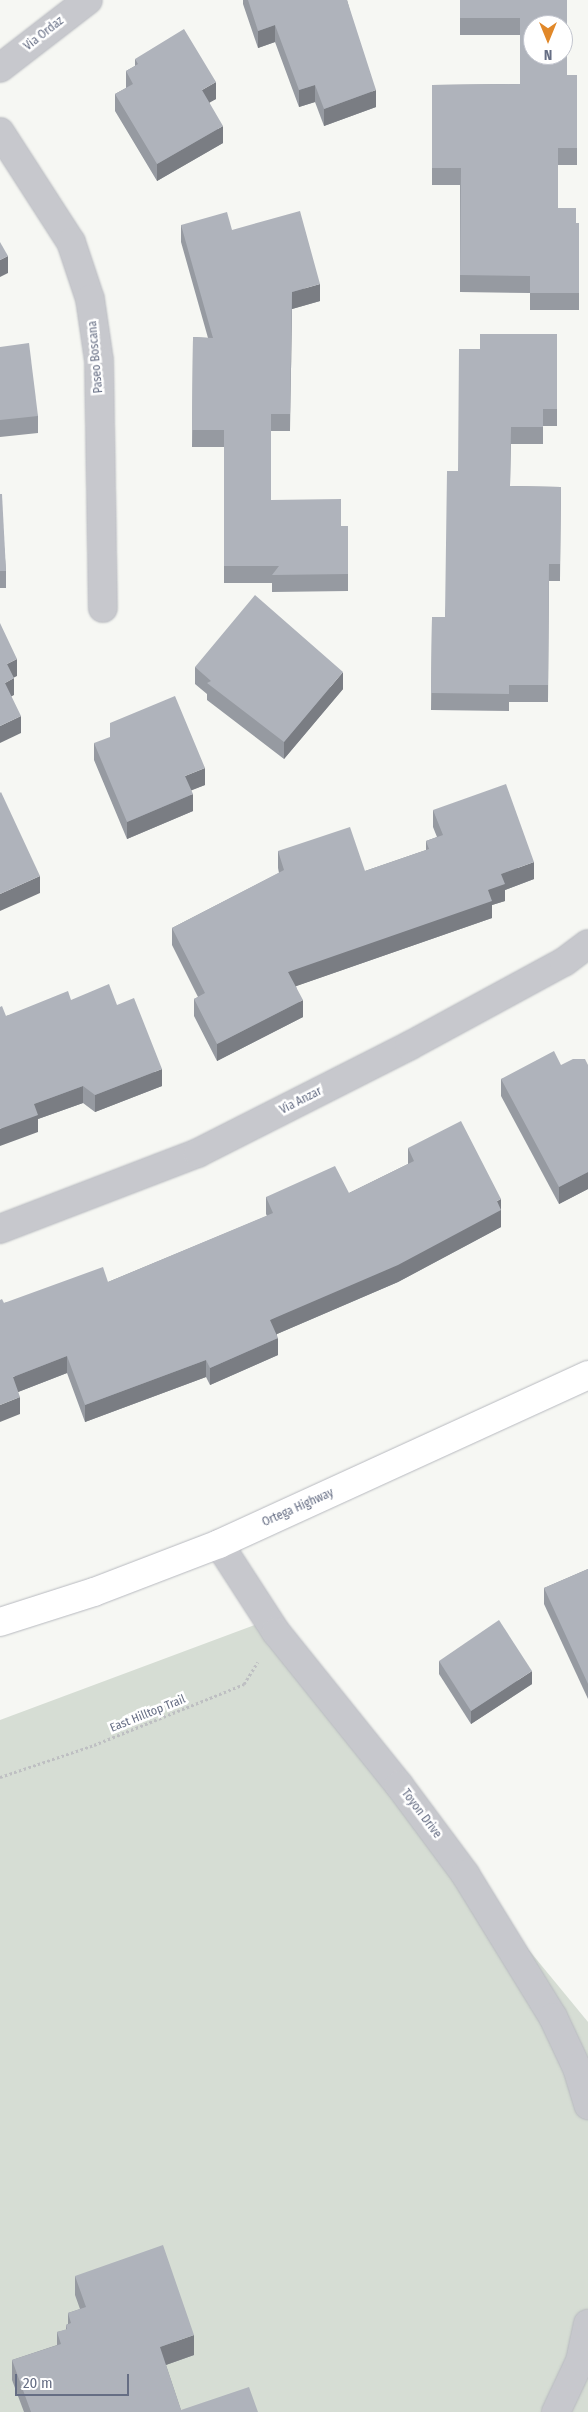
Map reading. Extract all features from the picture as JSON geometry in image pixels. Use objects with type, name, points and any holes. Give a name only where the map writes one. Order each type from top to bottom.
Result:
[{"type":"main road","name":"Ortega Highway","points":[[0,1622],[94,1592],[219,1544],[588,1375]]},
{"type":"street","name":"Via Ordaz","points":[[0,68],[88,0]]},
{"type":"street","name":"Paseo Boscana","points":[[0,132],[71,242],[90,299],[99,361],[102,608]]},
{"type":"street","name":"Via Anzar","points":[[0,1229],[198,1153],[409,1046],[564,962],[588,944]]},
{"type":"street","name":"Toyon Drive","points":[[219,1544],[276,1632],[399,1785],[465,1874],[553,2017],[577,2068],[588,2105]]},
{"type":"street","points":[[556,2412],[580,2361],[588,2324]]},
{"type":"path","name":"East Hilltop Trail","points":[[0,1777],[94,1745],[244,1684],[276,1632]]},
{"type":"shaded area","points":[[260,1623],[588,2022],[588,2412],[0,2412],[0,1720]]},
{"type":"building","points":[[248,0],[347,0],[376,90],[324,109],[315,85],[299,90],[275,25],[258,31]]},
{"type":"building","points":[[460,0],[567,0],[567,15],[523,15],[523,65],[567,65],[567,75],[577,75],[577,148],[558,148],[558,208],[576,208],[576,223],[579,223],[579,293],[530,293],[530,276],[460,275],[461,168],[432,168],[432,85],[520,84],[520,18],[460,18]]},
{"type":"building","points":[[184,29],[216,82],[202,90],[223,126],[157,164],[115,94],[133,84],[126,71],[138,64],[135,59]]},
{"type":"building","points":[[300,211],[320,284],[292,292],[290,414],[271,414],[271,500],[341,499],[341,526],[348,526],[348,574],[272,575],[279,566],[224,566],[224,430],[192,430],[193,337],[213,338],[181,225],[227,212],[232,230]]},
{"type":"building","points":[[0,242],[8,256],[0,260]]},
{"type":"building","points":[[480,334],[557,334],[557,409],[543,409],[543,427],[511,427],[510,486],[561,487],[560,564],[549,564],[548,685],[509,685],[509,694],[431,693],[432,617],[445,617],[447,471],[458,471],[459,349],[480,349]]},
{"type":"building","points":[[29,343],[38,416],[0,420],[0,347]]},
{"type":"building","points":[[0,494],[2,494],[6,571],[0,571]]},
{"type":"building","points":[[255,595],[343,672],[284,742],[207,683],[211,681],[195,667]]},
{"type":"building","points":[[0,623],[17,659],[7,664],[14,678],[5,683],[21,716],[0,726]]},
{"type":"building","points":[[175,696],[205,768],[185,776],[193,794],[127,822],[94,743],[110,737],[110,723]]},
{"type":"building","points":[[506,784],[534,862],[501,874],[505,884],[488,890],[492,901],[288,972],[303,1000],[217,1044],[194,999],[205,993],[172,928],[284,870],[278,851],[350,827],[365,871],[429,849],[426,841],[443,835],[433,810]]},
{"type":"building","points":[[0,793],[40,876],[0,894]]},
{"type":"building","points":[[109,984],[117,1005],[134,998],[162,1069],[95,1095],[83,1086],[34,1104],[38,1115],[0,1129],[0,1007],[2,1006],[6,1016],[68,991],[71,1000]]},
{"type":"building","points":[[554,1051],[561,1065],[573,1059],[585,1059],[588,1065],[588,1172],[559,1187],[501,1079]]},
{"type":"building","points":[[461,1121],[501,1199],[497,1201],[501,1210],[398,1265],[270,1320],[278,1338],[210,1368],[206,1360],[85,1405],[67,1356],[13,1377],[20,1397],[0,1405],[0,1300],[2,1299],[4,1303],[103,1267],[108,1282],[273,1213],[266,1197],[335,1166],[349,1193],[414,1161],[408,1148]]},
{"type":"building","points":[[588,1569],[588,1684],[544,1588]]},
{"type":"building","points":[[499,1620],[532,1671],[471,1711],[439,1661]]},
{"type":"building","points":[[163,2245],[194,2335],[160,2347],[181,2410],[249,2387],[258,2412],[31,2412],[12,2360],[61,2344],[57,2332],[67,2329],[66,2325],[71,2323],[68,2313],[86,2307],[75,2276]]}]
